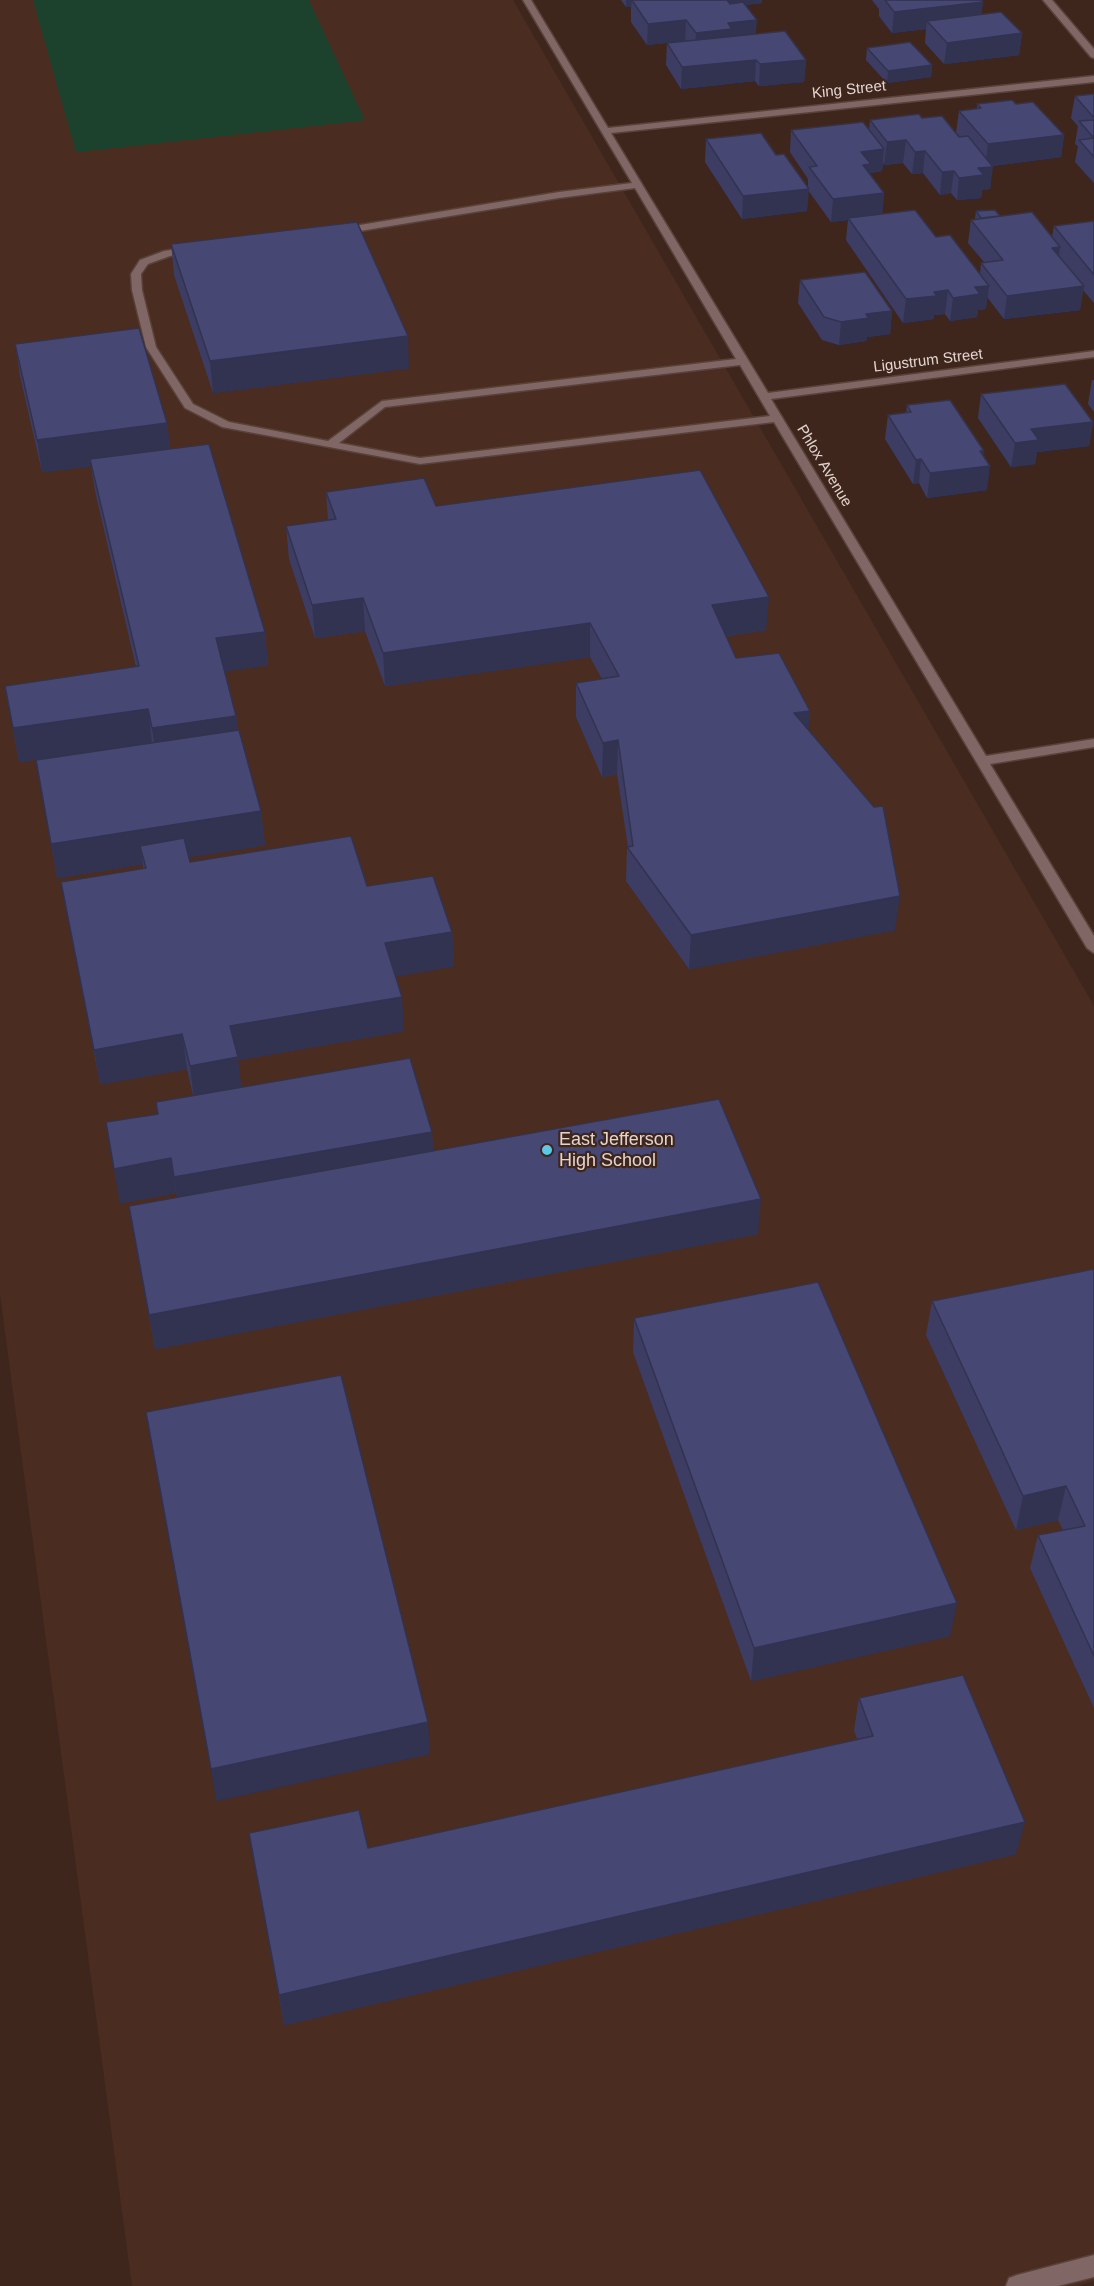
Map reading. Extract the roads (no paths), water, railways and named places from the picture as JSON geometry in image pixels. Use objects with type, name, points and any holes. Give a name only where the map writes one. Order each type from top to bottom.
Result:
[{"type":"street","name":"Phlox Avenue","points":[[527,0],[1094,948]]},
{"type":"street","points":[[1047,0],[1094,56]]},
{"type":"street","name":"King Street","points":[[606,131],[1094,79]]},
{"type":"street","points":[[329,233],[559,195],[638,185]]},
{"type":"street","points":[[202,249],[168,253],[144,262],[136,274],[151,347],[189,406],[226,425],[420,461],[777,418]]},
{"type":"street","name":"Ligustrum Street","points":[[765,397],[1094,354]]},
{"type":"street","points":[[331,444],[381,404],[743,361]]},
{"type":"street","points":[[982,761],[1094,743]]},
{"type":"street","points":[[1017,2286],[1094,2266]]},
{"type":"place","name":"East Jefferson High School","points":[[547,1150]]}]
